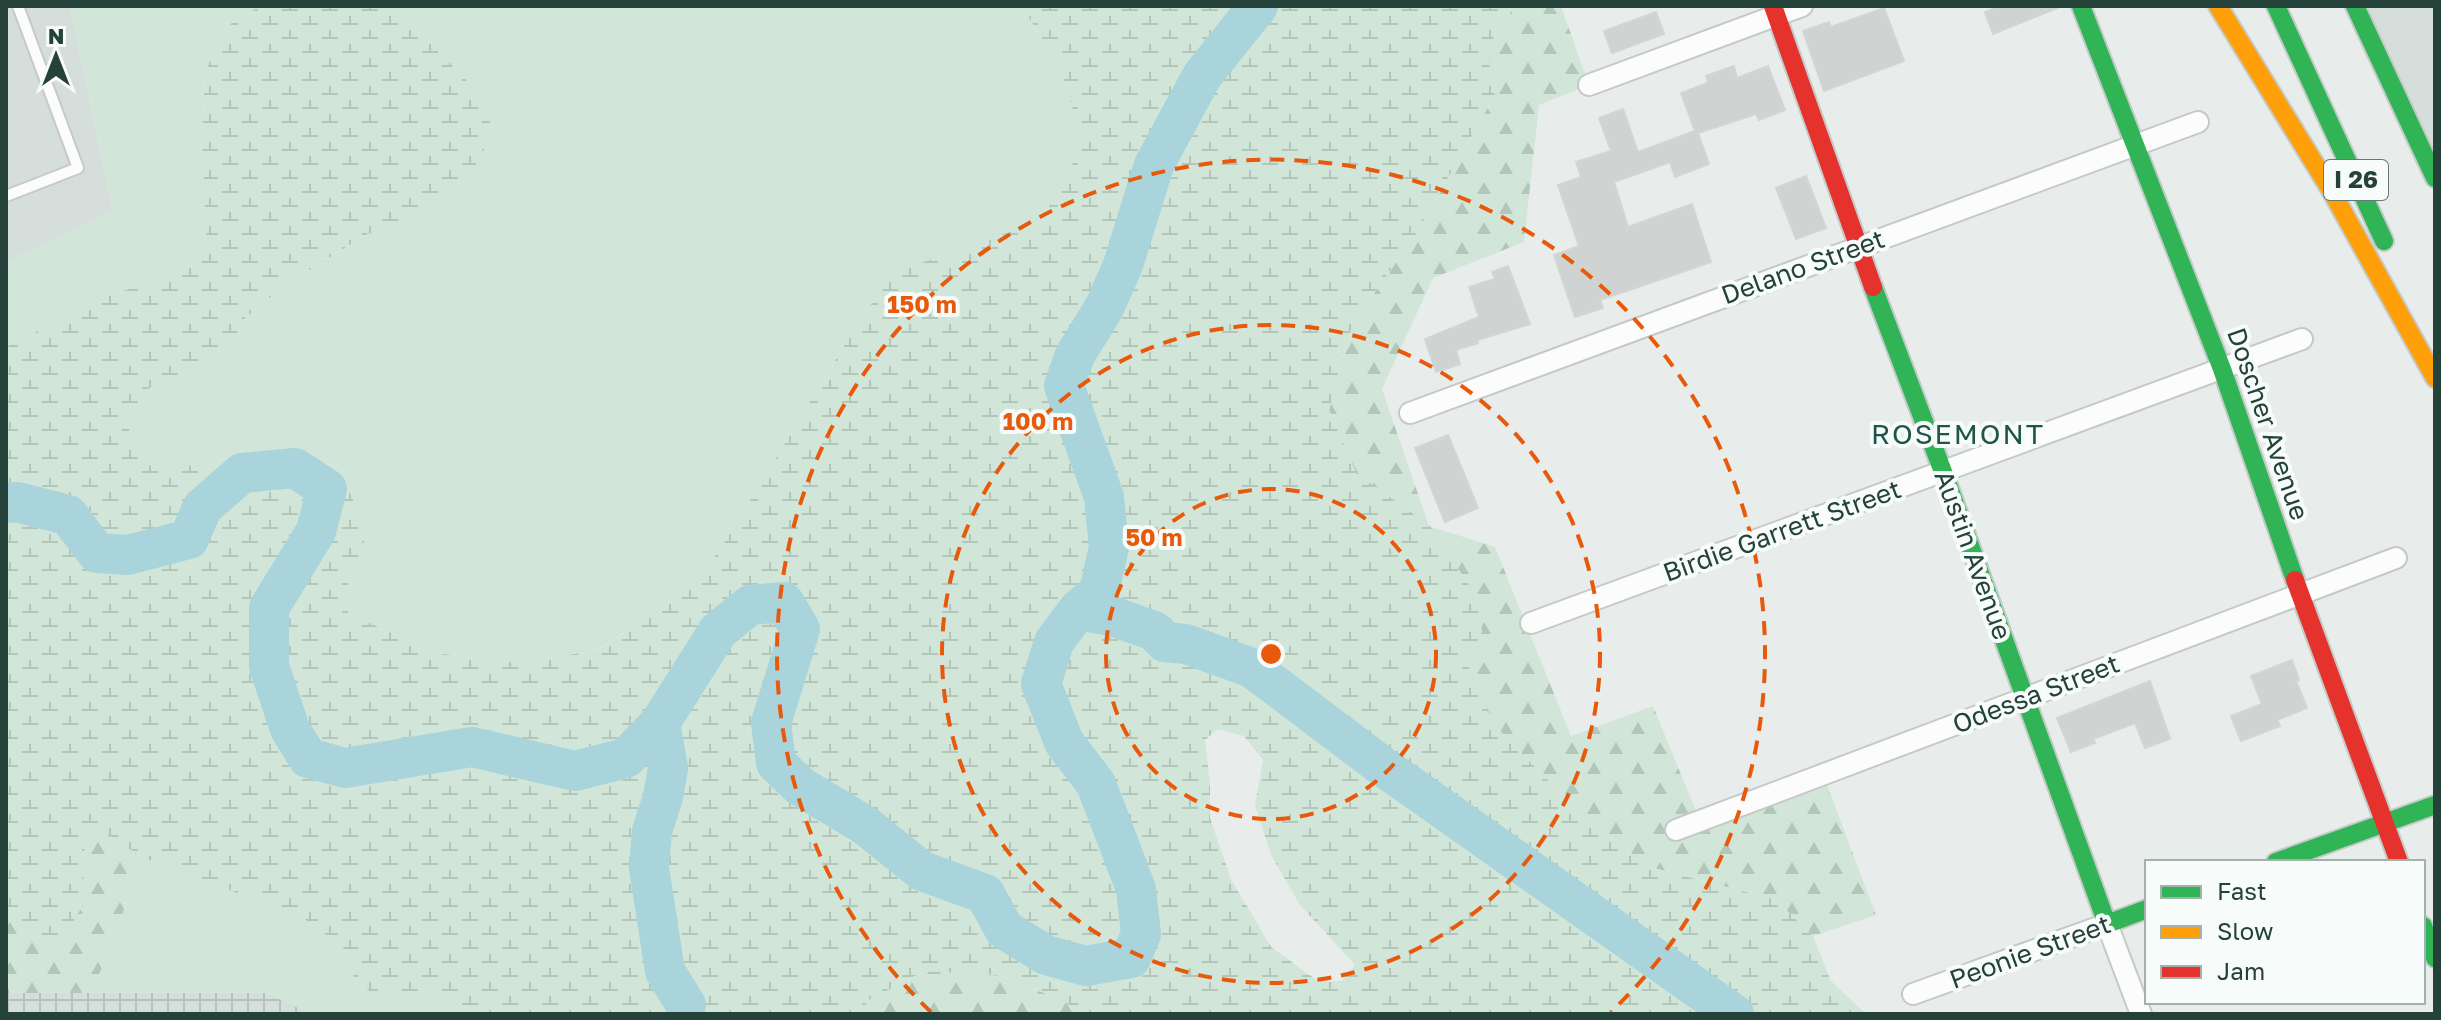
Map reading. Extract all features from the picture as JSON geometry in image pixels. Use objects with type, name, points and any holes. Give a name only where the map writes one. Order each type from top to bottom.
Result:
[{"type":"main road","name":"Doscher Avenue","points":[[2081,6],[2222,369],[2300,594],[2398,860]]},
{"type":"main road","points":[[2218,6],[2332,192],[2435,378]]},
{"type":"main road","name":"I 26","points":[[2276,6],[2389,252]]},
{"type":"main road","name":"I 26","points":[[2355,6],[2435,178]]},
{"type":"main road","points":[[2366,6],[2393,83]]},
{"type":"main road","name":"Austin Avenue","points":[[1775,11],[1858,247],[2107,924]]},
{"type":"main road","points":[[2402,281],[2435,354]]},
{"type":"main road","points":[[2282,860],[2435,805]]},
{"type":"main road","name":"Peonie Street","points":[[2107,924],[2145,910]]},
{"type":"main road","points":[[2425,931],[2435,958]]},
{"type":"street","points":[[1589,85],[1775,11],[1802,6]]},
{"type":"street","name":"Delano Street","points":[[1410,413],[2198,122]]},
{"type":"street","name":"Birdie Garrett Street","points":[[1531,623],[2302,339]]},
{"type":"street","name":"Odessa Street","points":[[1676,830],[2396,558]]},
{"type":"street","name":"Peonie Street","points":[[1913,994],[2107,924]]},
{"type":"street","name":"Austin Avenue","points":[[2107,924],[2141,1014]]},
{"type":"lane","points":[[6,196],[78,168],[18,6]]},
{"type":"shaded area","points":[[6,6],[70,6],[113,212],[6,262]]},
{"type":"shaded area","points":[[2366,6],[2435,6],[2435,178]]},
{"type":"shaded area","points":[[6,986],[13,993],[265,993],[316,1014],[6,1014]]},
{"type":"green space","points":[[70,6],[263,6],[234,18],[205,71],[202,145],[208,245],[179,273],[110,295],[6,347],[6,262],[113,212]]},
{"type":"green space","points":[[263,6],[386,6],[409,21],[475,89],[494,131],[464,187],[409,226],[367,234],[284,286],[245,318],[224,358],[147,389],[128,418],[131,447],[150,466],[189,466],[221,458],[287,455],[337,466],[364,523],[364,553],[348,571],[348,613],[435,653],[522,663],[597,650],[663,610],[718,553],[864,313],[898,271],[1041,221],[1072,165],[1080,134],[1062,73],[1022,6],[1516,6],[1499,27],[1491,47],[1490,69],[1495,95],[1416,234],[1353,323],[1329,410],[1356,473],[1430,526],[1477,597],[1482,631],[1467,663],[1495,726],[1580,813],[1646,866],[1776,900],[1813,936],[1831,981],[1866,1014],[1082,1014],[1062,1000],[1001,976],[924,971],[869,1000],[859,1014],[475,1014],[438,989],[382,997],[356,984],[343,947],[303,918],[144,858],[105,834],[89,839],[81,858],[86,900],[60,944],[44,950],[23,936],[6,903],[6,347],[110,295],[179,273],[207,245],[202,145],[205,71],[234,18]],"holes":[[[1218,729],[1244,736],[1263,760],[1255,805],[1271,855],[1300,905],[1355,965],[1342,981],[1318,981],[1271,947],[1231,879],[1210,818],[1205,740]]]},
{"type":"green space","points":[[386,6],[1022,6],[1062,73],[1080,134],[1072,165],[1041,221],[864,313],[718,553],[663,610],[596,650],[522,663],[435,653],[348,613],[348,571],[364,552],[337,466],[287,455],[221,458],[189,466],[150,466],[131,447],[128,418],[147,389],[224,358],[245,318],[284,286],[367,234],[409,226],[464,186],[493,131],[475,89],[409,21]]},
{"type":"green space","points":[[1516,6],[1561,6],[1589,85],[1539,105],[1524,242],[1433,278],[1382,389],[1429,526],[1356,473],[1329,410],[1353,323],[1416,234],[1495,95],[1489,57],[1499,27]]},
{"type":"green space","points":[[1429,526],[1495,547],[1571,736],[1653,706],[1700,821],[1823,774],[1876,915],[1813,936],[1776,900],[1646,866],[1580,813],[1495,726],[1466,663],[1482,631]]},
{"type":"green space","points":[[105,834],[144,858],[92,993],[13,993],[6,986],[6,903],[23,936],[86,900],[81,858],[89,839]]},
{"type":"green space","points":[[144,858],[303,918],[343,947],[356,984],[382,997],[438,989],[475,1014],[312,1014],[265,993],[92,993]]},
{"type":"green space","points":[[924,971],[1001,976],[1062,1000],[1082,1014],[859,1014],[869,1000]]},
{"type":"building","points":[[2001,6],[2060,7],[1993,34],[1985,12]]},
{"type":"building","points":[[1884,8],[1904,61],[1824,91],[1803,31],[1829,22],[1831,27]]},
{"type":"building","points":[[1656,12],[1664,34],[1612,53],[1604,31]]},
{"type":"building","points":[[1734,66],[1737,78],[1768,66],[1785,110],[1759,120],[1756,114],[1698,133],[1709,164],[1675,177],[1670,162],[1614,182],[1628,227],[1692,204],[1711,262],[1600,300],[1603,308],[1575,317],[1554,255],[1579,246],[1558,185],[1581,177],[1576,162],[1611,151],[1599,118],[1623,109],[1638,152],[1695,131],[1681,93],[1708,83],[1706,76]]},
{"type":"building","points":[[1806,176],[1826,228],[1796,239],[1776,188]]},
{"type":"building","points":[[1508,266],[1530,324],[1477,340],[1478,343],[1456,350],[1460,364],[1436,372],[1425,339],[1479,317],[1469,287],[1495,279],[1492,272]]},
{"type":"building","points":[[1448,435],[1478,508],[1445,522],[1415,448]]},
{"type":"building","points":[[2292,660],[2299,680],[2296,681],[2307,708],[2277,720],[2280,726],[2241,741],[2231,716],[2262,704],[2251,676]]},
{"type":"building","points":[[2150,681],[2170,739],[2145,748],[2135,723],[2093,739],[2095,743],[2071,752],[2057,718]]},
{"type":"waterway","points":[[1203,95],[1252,6]]},
{"type":"waterway","points":[[6,503],[17,502],[68,515],[97,553],[128,555],[189,539],[202,508],[242,473],[295,468],[327,489],[316,531],[269,608],[269,666],[290,729],[308,758],[345,768],[472,747],[575,771],[626,758],[660,723],[718,631],[750,605],[784,602],[800,629],[771,723],[776,763],[800,786],[866,826],[922,871],[985,894],[1004,929],[1046,955],[1086,966],[1131,958],[1141,934],[1136,889],[1096,784],[1064,742],[1041,684],[1054,642],[1078,610],[1099,592],[1109,547],[1104,497],[1064,386],[1075,355],[1104,308],[1123,265],[1154,165],[1202,76],[1258,6]]},
{"type":"waterway","points":[[1078,610],[1112,616],[1154,631],[1165,642],[1186,644],[1252,668],[1382,766],[1734,1014]]},
{"type":"waterway","points":[[660,723],[668,768],[652,831],[649,868],[665,971],[686,1005]]},
{"type":"traffic: fast","points":[[2081,6],[2222,369],[2295,580]]},
{"type":"traffic: fast","points":[[2276,6],[2384,241]]},
{"type":"traffic: fast","points":[[2355,6],[2435,178]]},
{"type":"traffic: fast","points":[[1873,287],[2107,924],[2145,910]]},
{"type":"traffic: fast","points":[[2282,860],[2435,805]]},
{"type":"traffic: fast","points":[[2425,931],[2435,958]]},
{"type":"traffic: slow","points":[[2218,6],[2332,192],[2435,378]]},
{"type":"traffic: jam","points":[[1773,6],[1873,287]]},
{"type":"traffic: jam","points":[[2295,580],[2398,860]]},
{"type":"district","name":"ROSEMONT","points":[[1958,434]]}]
